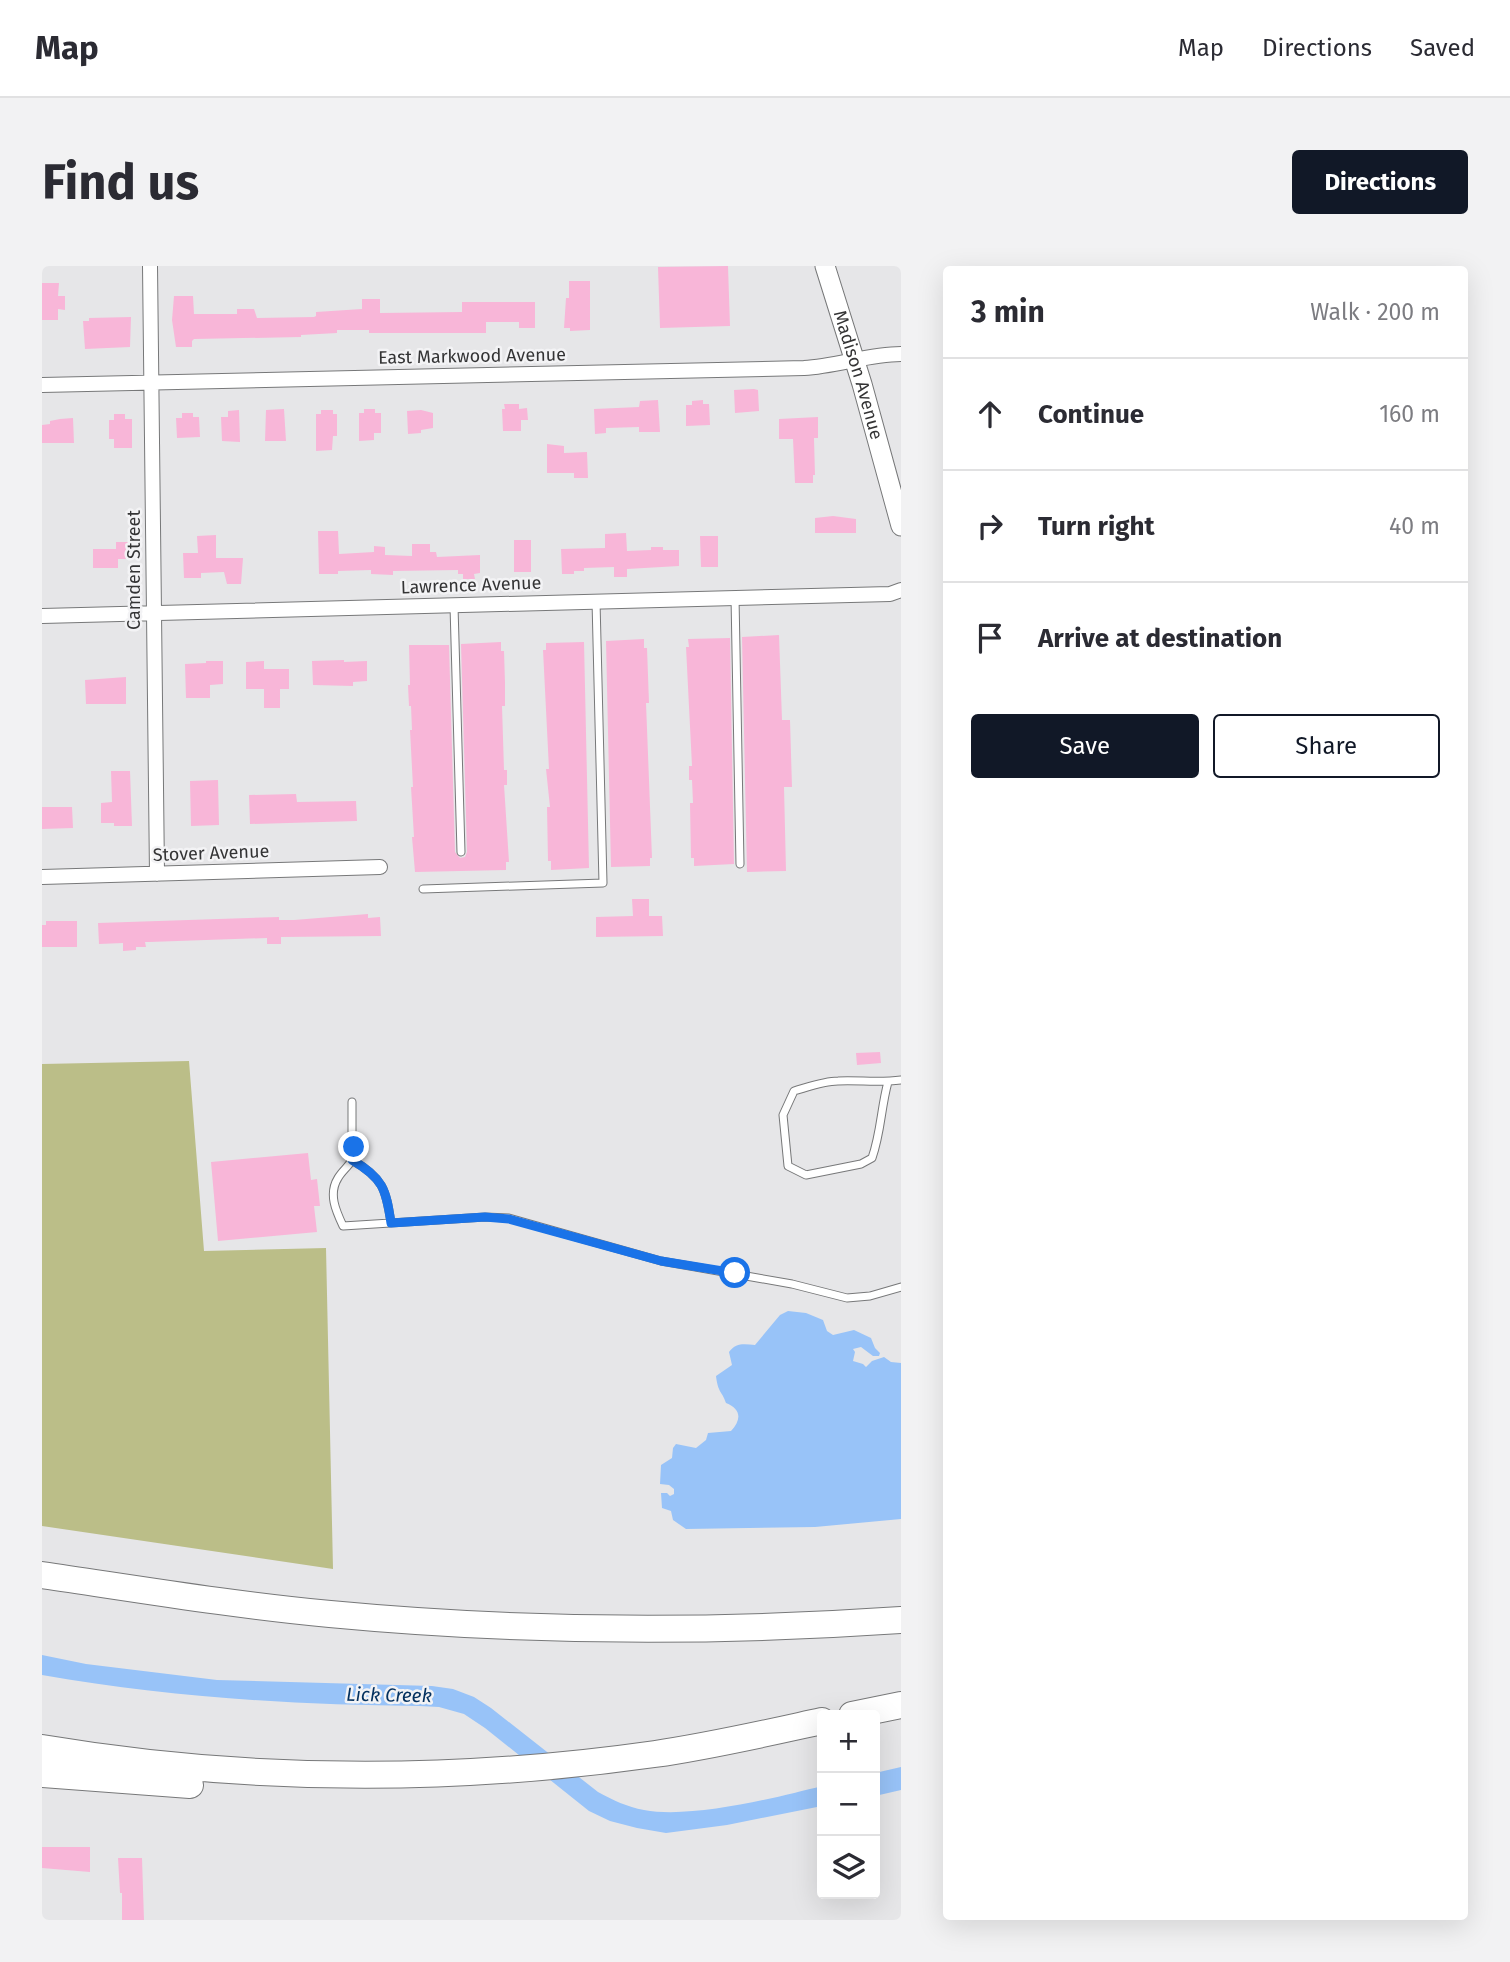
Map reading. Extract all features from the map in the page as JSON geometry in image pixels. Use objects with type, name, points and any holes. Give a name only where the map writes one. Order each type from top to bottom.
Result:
[{"type":"highway","points":[[42,1560],[115,1585]]},
{"type":"highway","points":[[42,1575],[329,1614],[512,1626],[696,1629],[901,1620]]},
{"type":"highway","points":[[876,1710],[901,1705]]},
{"type":"highway","points":[[42,1748],[225,1771],[379,1776],[484,1771],[619,1758],[723,1742],[817,1722]]},
{"type":"highway","points":[[42,1774],[280,1789],[379,1776]]},
{"type":"main road","name":"Madison Avenue","points":[[825,266],[901,526]]},
{"type":"street","name":"Camden Street","points":[[150,266],[157,874]]},
{"type":"street","name":"East Markwood Avenue","points":[[42,386],[804,368],[827,367],[901,354]]},
{"type":"street","name":"Lawrence Avenue","points":[[42,616],[890,594],[901,590]]},
{"type":"street","name":"Stover Avenue","points":[[42,877],[380,867]]},
{"type":"lane","points":[[735,597],[740,864]]},
{"type":"lane","points":[[423,889],[603,883],[596,601]]},
{"type":"lane","points":[[454,605],[461,852]]},
{"type":"lane","points":[[888,1082],[882,1102],[878,1143],[872,1158],[861,1164],[806,1175],[788,1166],[783,1115],[794,1091],[835,1080],[877,1083],[901,1080]]},
{"type":"lane","points":[[352,1102],[352,1160],[339,1176],[333,1190],[336,1212],[343,1226],[485,1217],[509,1219],[661,1261],[792,1284],[848,1298],[870,1297],[901,1287]]},
{"type":"lane","points":[[352,1160],[376,1176],[383,1186],[391,1223]]},
{"type":"green space","points":[[189,1061],[204,1251],[326,1248],[333,1569],[42,1526],[42,1064]]},
{"type":"water","points":[[788,1311],[806,1313],[823,1320],[827,1331],[833,1335],[854,1330],[871,1338],[880,1353],[879,1356],[873,1356],[861,1347],[853,1349],[853,1361],[866,1367],[872,1361],[884,1357],[891,1362],[901,1363],[901,1519],[815,1527],[686,1529],[673,1520],[671,1511],[662,1508],[661,1493],[670,1496],[674,1494],[674,1489],[660,1484],[661,1465],[672,1458],[676,1444],[696,1448],[706,1440],[708,1433],[731,1431],[737,1422],[737,1411],[726,1403],[716,1376],[732,1365],[729,1352],[732,1349],[741,1344],[755,1345],[780,1315]]},
{"type":"water","name":"Lick Creek","points":[[42,1655],[86,1664],[217,1680],[432,1686],[453,1689],[474,1697],[491,1708],[598,1792],[632,1807],[663,1812],[709,1810],[817,1787],[817,1807],[727,1825],[666,1833],[610,1821],[589,1811],[485,1728],[464,1714],[439,1707],[230,1698],[136,1689],[42,1675]]},
{"type":"water","points":[[901,1767],[901,1790],[880,1795],[880,1772]]},
{"type":"building","points":[[728,266],[730,326],[660,328],[658,267]]},
{"type":"building","points":[[569,281],[590,281],[590,330],[570,331],[570,328],[564,328]]},
{"type":"building","points":[[42,283],[59,283],[58,296],[65,296],[65,310],[58,309],[58,320],[42,320]]},
{"type":"building","points":[[174,296],[193,296],[194,314],[237,314],[237,309],[254,309],[257,318],[314,317],[316,312],[362,309],[362,299],[380,299],[380,313],[462,312],[462,302],[535,302],[535,328],[519,328],[519,322],[486,322],[486,333],[369,333],[369,330],[337,330],[337,333],[301,337],[194,339],[192,347],[176,347],[172,320]]},
{"type":"building","points":[[131,317],[130,347],[85,349],[83,321],[89,321],[89,318]]},
{"type":"building","points":[[734,390],[758,390],[759,411],[735,413]]},
{"type":"building","points":[[658,400],[660,432],[639,432],[639,427],[606,428],[606,433],[595,434],[594,409],[639,407],[640,401]]},
{"type":"building","points":[[703,400],[703,404],[709,404],[710,425],[686,426],[686,405],[692,405],[692,401]]},
{"type":"building","points":[[504,404],[519,404],[519,409],[527,408],[528,420],[521,420],[521,431],[503,431]]},
{"type":"building","points":[[284,409],[286,441],[265,441],[266,410]]},
{"type":"building","points":[[364,409],[375,409],[375,413],[381,413],[381,433],[374,433],[374,440],[359,441],[359,413],[364,413]]},
{"type":"building","points":[[239,410],[240,442],[222,441],[221,417],[228,417],[228,411]]},
{"type":"building","points":[[321,410],[333,410],[333,414],[337,414],[337,436],[333,436],[332,450],[316,451],[316,414],[321,414]]},
{"type":"building","points":[[407,411],[433,413],[433,428],[408,434]]},
{"type":"building","points":[[182,413],[193,413],[193,417],[199,417],[200,437],[177,438],[176,418],[182,418]]},
{"type":"building","points":[[114,414],[125,414],[125,419],[132,419],[132,448],[114,448],[114,439],[109,439],[109,420],[114,420]]},
{"type":"building","points":[[818,417],[818,438],[814,438],[813,483],[795,483],[793,439],[779,439],[779,419]]},
{"type":"building","points":[[73,418],[74,443],[42,443],[42,425],[50,424],[50,421]]},
{"type":"building","points":[[547,444],[564,446],[564,453],[587,452],[588,478],[574,478],[574,473],[547,473]]},
{"type":"building","points":[[833,516],[856,519],[856,533],[815,533],[815,518]]},
{"type":"building","points":[[318,531],[338,531],[339,554],[374,552],[374,546],[385,547],[385,555],[412,556],[412,544],[430,544],[430,552],[436,552],[437,557],[480,555],[480,573],[474,574],[475,579],[463,579],[463,574],[458,574],[458,570],[393,571],[393,575],[371,574],[371,570],[319,574]]},
{"type":"building","points":[[626,533],[627,551],[651,550],[651,547],[679,550],[679,566],[627,569],[627,577],[614,577],[614,567],[584,568],[584,571],[574,571],[574,574],[562,574],[561,549],[605,548],[605,534]]},
{"type":"building","points":[[216,535],[216,558],[243,558],[241,584],[227,584],[224,572],[201,573],[201,578],[184,578],[183,553],[198,553],[197,536]]},
{"type":"building","points":[[700,536],[718,536],[718,567],[701,567]]},
{"type":"building","points":[[514,540],[531,540],[531,572],[514,572]]},
{"type":"building","points":[[116,542],[133,542],[134,559],[118,559],[118,568],[93,568],[93,549],[116,549]]},
{"type":"building","points":[[779,635],[782,720],[790,720],[792,787],[784,787],[786,871],[747,872],[742,637]]},
{"type":"building","points":[[730,638],[734,864],[694,866],[694,858],[691,858],[690,803],[693,803],[692,780],[689,780],[689,766],[692,766],[686,647],[689,647],[688,639]]},
{"type":"building","points":[[644,639],[644,648],[647,648],[649,703],[646,703],[652,858],[650,866],[611,867],[606,641]]},
{"type":"building","points":[[501,642],[501,651],[504,651],[505,706],[502,706],[504,770],[507,770],[507,785],[504,785],[509,862],[506,862],[506,870],[415,872],[409,645],[449,645],[455,852],[460,858],[465,857],[467,852],[461,644]]},
{"type":"building","points":[[584,642],[589,868],[551,870],[551,861],[548,861],[547,807],[550,807],[546,769],[549,769],[543,650],[546,650],[546,643]]},
{"type":"building","points":[[223,661],[223,684],[210,685],[210,698],[186,698],[185,664]]},
{"type":"building","points":[[264,661],[264,669],[289,669],[289,689],[280,689],[280,708],[264,708],[264,689],[246,689],[246,662]]},
{"type":"building","points":[[312,661],[367,661],[367,681],[353,682],[353,686],[313,685]]},
{"type":"building","points":[[126,677],[126,704],[86,704],[85,680]]},
{"type":"building","points":[[111,771],[130,771],[132,826],[101,823],[101,803],[112,802]]},
{"type":"building","points":[[218,780],[219,825],[191,826],[190,781]]},
{"type":"building","points":[[296,794],[297,802],[356,801],[357,821],[250,824],[249,795]]},
{"type":"building","points":[[42,807],[72,807],[73,828],[42,829]]},
{"type":"building","points":[[632,899],[649,899],[649,916],[662,916],[663,936],[596,937],[596,917],[633,916]]},
{"type":"building","points":[[368,914],[368,918],[380,917],[381,936],[281,937],[281,944],[267,944],[267,938],[145,942],[146,947],[123,951],[123,943],[99,944],[98,923],[279,917],[279,920],[294,920]]},
{"type":"building","points":[[46,921],[77,921],[77,947],[42,947],[42,925],[46,925]]},
{"type":"building","points":[[880,1052],[881,1063],[857,1065],[856,1053]]},
{"type":"building","points":[[308,1153],[311,1180],[317,1179],[320,1206],[314,1206],[317,1232],[218,1241],[211,1162]]},
{"type":"building","points":[[42,1847],[90,1847],[90,1872],[42,1868]]},
{"type":"building","points":[[118,1858],[142,1858],[144,1920],[122,1920]]},
{"type":"route","points":[[354,1147],[352,1160],[376,1176],[383,1186],[391,1223],[485,1217],[509,1219],[661,1261],[735,1273]]}]
